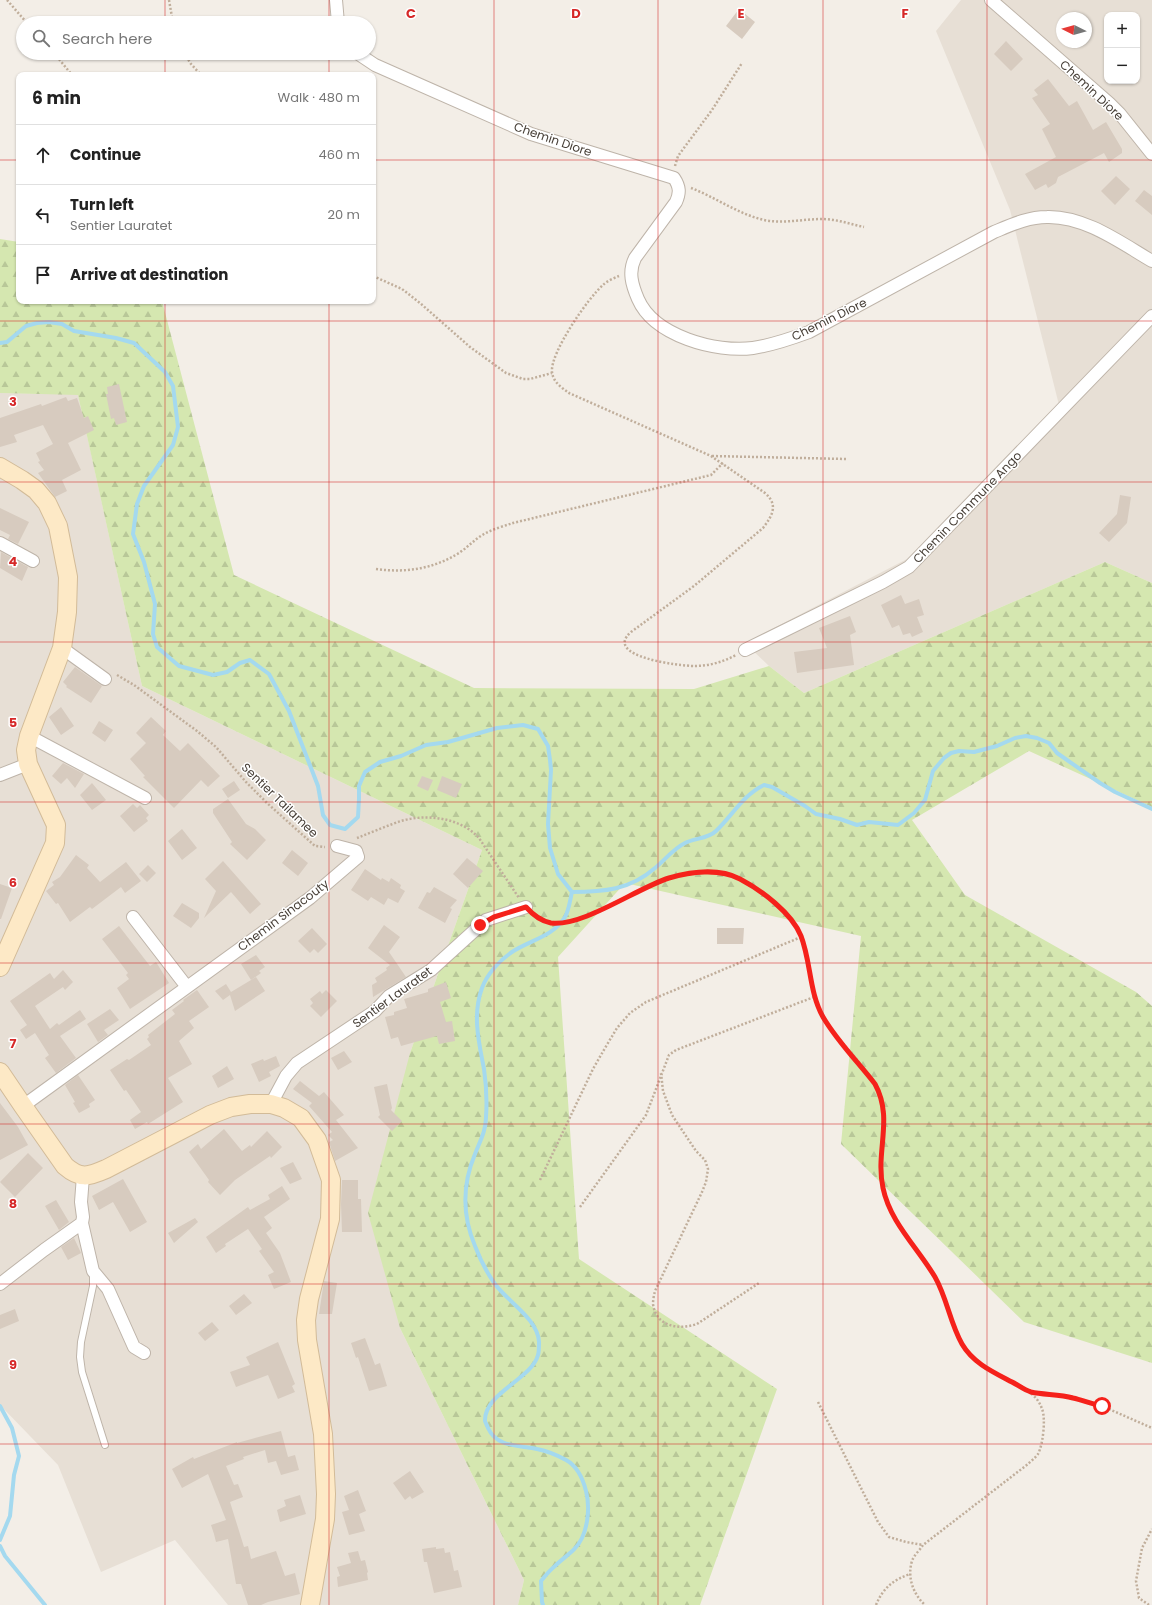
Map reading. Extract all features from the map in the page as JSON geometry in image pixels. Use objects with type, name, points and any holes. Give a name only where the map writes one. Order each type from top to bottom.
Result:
[{"type":"street","points":[[336,0],[337,16]]},
{"type":"street","name":"Chemin Diore","points":[[991,0],[1109,103],[1129,124],[1152,154]]},
{"type":"street","name":"Chemin Diore","points":[[368,60],[375,65],[532,134],[676,181]]},
{"type":"street","points":[[631,272],[635,258],[676,202],[679,194],[676,181]]},
{"type":"street","name":"Chemin Diore","points":[[631,272],[633,288],[640,303],[650,317],[662,327],[675,334],[700,342],[727,348],[752,348],[777,344],[809,332],[994,232],[1021,221],[1047,217],[1074,221],[1099,231],[1152,261]]},
{"type":"street","name":"Chemin Commune Ango","points":[[745,650],[883,582],[909,567],[1152,316]]},
{"type":"street","points":[[0,467],[36,490],[47,503],[58,526],[68,577],[67,612],[62,648],[29,736],[26,750],[28,764],[56,825],[55,843],[0,967]]},
{"type":"street","points":[[0,543],[33,561]]},
{"type":"street","points":[[62,648],[109,676]]},
{"type":"street","points":[[29,736],[145,798]]},
{"type":"street","points":[[0,775],[28,764]]},
{"type":"street","name":"Chemin Sinacouty","points":[[23,1106],[310,898],[358,857],[356,851],[337,846]]},
{"type":"street","name":"Sentier Lauratet","points":[[271,1104],[286,1076],[297,1063],[375,1011],[389,996],[431,970],[486,920],[526,907]]},
{"type":"street","points":[[133,917],[187,987]]},
{"type":"street","points":[[0,1072],[65,1166],[74,1173],[83,1176],[93,1175],[106,1170],[210,1115],[231,1107],[250,1104],[271,1104],[284,1108],[301,1118],[317,1140],[331,1180],[330,1219],[308,1299],[306,1320],[307,1340],[323,1434],[326,1494],[325,1519],[310,1605]]},
{"type":"street","points":[[83,1176],[81,1202],[83,1217],[82,1223],[93,1271],[108,1289],[134,1347],[144,1353]]},
{"type":"street","points":[[0,1284],[82,1223]]},
{"type":"lane","points":[[93,1271],[93,1286],[81,1342],[80,1358],[82,1372],[105,1445]]},
{"type":"path","points":[[7,0],[21,16]]},
{"type":"path","points":[[169,0],[172,16]]},
{"type":"path","points":[[60,60],[70,72]]},
{"type":"path","points":[[188,60],[198,72]]},
{"type":"path","points":[[742,63],[712,110],[678,156],[675,164],[676,181],[744,213],[764,220],[806,221],[821,219],[839,221],[864,227]]},
{"type":"path","points":[[631,272],[604,283],[593,294],[578,314],[555,357],[552,373],[558,385],[569,393],[711,456],[723,463],[770,498],[773,505],[773,512],[763,528],[694,586],[627,635],[625,644],[632,652],[642,657],[666,663],[694,666],[718,663],[745,650]]},
{"type":"path","points":[[376,277],[402,289],[470,347],[506,373],[523,379],[530,379],[552,373]]},
{"type":"path","points":[[711,456],[846,459]]},
{"type":"path","points":[[376,569],[401,572],[424,568],[446,560],[461,552],[484,534],[513,523],[711,474],[723,463]]},
{"type":"path","name":"Sentier Tailamee","points":[[109,676],[134,685],[197,731],[216,747],[261,797],[315,846],[326,848],[337,846],[398,822],[423,818],[452,821],[472,830],[526,907],[539,919],[551,923],[575,921],[668,878],[704,872],[722,873],[739,879],[772,900],[790,917],[801,937],[814,997],[826,1022],[875,1084],[879,1092],[885,1118],[881,1173],[887,1202],[894,1216],[936,1278],[962,1344],[972,1358],[987,1369],[1030,1392]]},
{"type":"path","points":[[540,1180],[593,1069],[617,1028],[630,1013],[646,1002],[801,937]]},
{"type":"path","points":[[580,1207],[646,1115],[669,1055],[676,1050],[814,997]]},
{"type":"path","points":[[662,1073],[664,1091],[672,1115],[696,1151],[705,1160],[708,1169],[706,1182],[702,1192],[655,1291],[653,1303],[658,1316],[668,1325],[680,1328],[689,1327],[697,1324],[759,1284]]},
{"type":"path","points":[[1030,1392],[1072,1397],[1102,1406],[1152,1428]]},
{"type":"path","points":[[924,1605],[913,1589],[910,1574],[912,1560],[923,1545],[1028,1464],[1039,1452],[1043,1432],[1043,1410],[1038,1400],[1030,1392]]},
{"type":"path","points":[[818,1402],[878,1522],[889,1537],[923,1545]]},
{"type":"path","points":[[1149,1605],[1139,1598],[1136,1582],[1142,1548],[1152,1529]]},
{"type":"path","points":[[876,1605],[879,1597],[888,1585],[899,1578],[910,1574]]},
{"type":"shaded area","points":[[961,0],[1152,0],[1152,583],[1105,562],[804,693],[769,666],[745,643],[907,559],[1060,409],[1010,210],[936,31]]},
{"type":"shaded area","points":[[0,393],[78,394],[142,686],[482,850],[410,1053],[400,1328],[524,1580],[518,1605],[228,1605],[175,1540],[101,1572],[58,1465],[0,1405]]},
{"type":"green space","points":[[0,239],[16,242],[16,304],[163,304],[234,575],[474,688],[694,689],[769,666],[804,693],[1105,562],[1152,583],[1152,807],[1029,751],[912,820],[965,895],[1136,992],[1152,1006],[1152,1363],[1024,1322],[841,1144],[861,936],[625,883],[558,957],[579,1259],[777,1389],[700,1605],[518,1605],[524,1580],[400,1328],[368,1213],[410,1053],[482,850],[142,686],[78,395],[0,393]]},
{"type":"building","points":[[739,9],[755,22],[742,39],[726,26]]},
{"type":"building","points":[[1006,41],[1023,59],[1011,71],[994,54]]},
{"type":"building","points":[[1048,79],[1069,106],[1077,101],[1093,130],[1106,122],[1122,149],[1122,153],[1109,162],[1104,153],[1058,177],[1056,183],[1048,188],[1046,184],[1035,190],[1025,174],[1056,157],[1042,129],[1050,124],[1032,98],[1038,95],[1034,90]]},
{"type":"building","points":[[1116,176],[1130,189],[1115,205],[1101,191]]},
{"type":"building","points":[[1144,190],[1152,196],[1152,215],[1135,201]]},
{"type":"building","points":[[119,384],[127,422],[116,425],[114,418],[111,419],[106,394],[108,394],[107,387]]},
{"type":"building","points":[[66,397],[68,401],[77,398],[84,418],[88,416],[94,430],[68,443],[81,470],[62,480],[67,491],[55,497],[38,473],[44,470],[38,462],[40,461],[36,453],[53,444],[43,425],[14,435],[17,442],[0,447],[0,418],[41,404],[42,406]]},
{"type":"building","points":[[1120,495],[1131,497],[1127,523],[1109,542],[1099,533],[1117,514]]},
{"type":"building","points":[[0,508],[29,522],[18,544],[8,539],[10,535],[0,530]]},
{"type":"building","points":[[1,552],[28,567],[22,581],[0,568]]},
{"type":"building","points":[[901,595],[905,604],[919,599],[924,615],[917,617],[923,632],[912,637],[910,633],[903,635],[899,625],[892,628],[881,605]]},
{"type":"building","points":[[850,616],[856,632],[850,635],[854,665],[797,673],[794,652],[827,648],[819,628]]},
{"type":"building","points":[[75,667],[102,686],[91,703],[66,687],[67,686],[63,682]]},
{"type":"building","points":[[61,707],[74,726],[61,735],[49,717]]},
{"type":"building","points":[[151,717],[166,731],[163,735],[180,751],[188,743],[220,776],[208,787],[201,780],[174,808],[143,777],[145,776],[130,759],[146,743],[136,733]]},
{"type":"building","points":[[99,721],[113,730],[105,742],[92,733]]},
{"type":"building","points":[[63,763],[84,774],[75,788],[67,778],[61,784],[52,776]]},
{"type":"building","points":[[422,776],[433,780],[428,791],[417,786]]},
{"type":"building","points":[[442,776],[462,784],[456,798],[437,790]]},
{"type":"building","points":[[234,781],[240,790],[228,798],[222,789]]},
{"type":"building","points":[[92,783],[106,800],[92,810],[80,795]]},
{"type":"building","points":[[228,799],[246,824],[255,829],[266,840],[247,860],[230,844],[232,842],[213,813],[213,809]]},
{"type":"building","points":[[133,804],[137,808],[140,805],[149,815],[146,818],[148,821],[134,832],[120,816]]},
{"type":"building","points":[[182,829],[197,848],[182,860],[168,841]]},
{"type":"building","points":[[292,850],[308,863],[298,876],[282,863]]},
{"type":"building","points":[[76,855],[89,865],[87,868],[100,882],[126,862],[141,881],[125,893],[121,887],[92,909],[90,907],[70,922],[58,903],[56,904],[46,891],[54,885],[52,882],[60,877]]},
{"type":"building","points":[[467,858],[483,871],[468,888],[453,874]]},
{"type":"building","points":[[223,861],[261,904],[250,914],[231,892],[204,918],[216,891],[205,879]]},
{"type":"building","points":[[148,865],[156,873],[147,882],[139,874]]},
{"type":"building","points":[[365,869],[381,880],[382,878],[389,882],[391,878],[401,885],[400,888],[405,891],[398,903],[388,898],[384,905],[371,897],[368,901],[351,890]]},
{"type":"building","points":[[0,884],[12,888],[1,919],[0,919]]},
{"type":"building","points":[[434,887],[457,900],[450,908],[452,909],[445,923],[418,908],[427,892],[430,893]]},
{"type":"building","points":[[182,903],[199,913],[199,918],[191,928],[173,916]]},
{"type":"building","points":[[384,925],[400,937],[389,952],[406,977],[373,997],[372,985],[377,982],[375,978],[387,970],[386,968],[390,965],[368,948]]},
{"type":"building","points":[[119,926],[150,966],[156,962],[169,983],[130,1009],[117,988],[129,979],[126,975],[128,973],[102,939]]},
{"type":"building","points":[[312,928],[327,944],[318,953],[314,949],[310,953],[298,941]]},
{"type":"building","points":[[717,928],[744,928],[743,944],[717,944]]},
{"type":"building","points":[[256,955],[265,967],[259,971],[261,973],[251,980],[241,964]]},
{"type":"building","points":[[63,970],[73,982],[65,990],[63,987],[35,1006],[50,1029],[57,1023],[59,1025],[80,1010],[86,1019],[60,1036],[76,1058],[56,1073],[45,1058],[49,1055],[35,1033],[26,1039],[20,1030],[27,1025],[10,1001],[50,973],[54,979]]},
{"type":"building","points":[[256,977],[265,991],[235,1011],[230,995],[223,1000],[215,991],[226,984],[231,992]]},
{"type":"building","points":[[446,982],[451,998],[440,1002],[446,1022],[452,1021],[455,1041],[439,1044],[437,1036],[401,1046],[398,1037],[391,1039],[385,1017],[394,1015],[394,1012],[407,1008],[404,999],[428,992],[428,989]]},
{"type":"building","points":[[197,990],[209,1007],[189,1021],[194,1028],[179,1041],[192,1064],[168,1078],[183,1102],[148,1124],[147,1122],[135,1129],[130,1120],[141,1112],[126,1090],[124,1091],[110,1070],[127,1059],[129,1060],[151,1045],[147,1039],[149,1037],[148,1035],[175,1014],[172,1010]]},
{"type":"building","points":[[326,990],[337,1001],[321,1017],[310,1006],[313,1003],[310,999],[320,991],[322,994]]},
{"type":"building","points":[[110,1009],[119,1020],[104,1030],[108,1035],[98,1042],[87,1024]]},
{"type":"building","points":[[344,1051],[352,1062],[338,1070],[331,1058]]},
{"type":"building","points":[[276,1056],[280,1066],[269,1072],[271,1076],[259,1082],[251,1064]]},
{"type":"building","points":[[227,1066],[234,1079],[218,1088],[212,1076]]},
{"type":"building","points":[[78,1075],[95,1100],[89,1104],[90,1107],[79,1113],[73,1103],[75,1102],[65,1085]]},
{"type":"building","points":[[300,1081],[319,1096],[324,1092],[344,1115],[336,1120],[358,1148],[335,1161],[329,1142],[333,1140],[328,1135],[332,1132],[309,1106],[312,1103],[293,1089]]},
{"type":"building","points":[[387,1084],[392,1108],[391,1110],[402,1121],[392,1131],[378,1117],[380,1115],[374,1087]]},
{"type":"building","points":[[0,1103],[18,1127],[28,1145],[0,1160]]},
{"type":"building","points":[[224,1129],[242,1151],[250,1145],[251,1147],[267,1131],[282,1147],[271,1158],[270,1156],[235,1180],[220,1195],[208,1182],[209,1180],[189,1152],[198,1144],[201,1149]]},
{"type":"building","points":[[28,1153],[43,1168],[15,1197],[0,1182]]},
{"type":"building","points":[[293,1162],[302,1179],[290,1184],[280,1168]]},
{"type":"building","points":[[123,1179],[147,1222],[130,1232],[113,1202],[99,1210],[92,1196]]},
{"type":"building","points":[[342,1180],[358,1180],[358,1199],[361,1199],[362,1232],[342,1232]]},
{"type":"building","points":[[282,1186],[290,1199],[264,1217],[272,1228],[266,1233],[280,1253],[291,1282],[274,1289],[268,1275],[274,1272],[259,1251],[262,1249],[248,1229],[225,1244],[226,1246],[216,1253],[206,1237],[248,1207],[250,1210],[270,1199],[268,1195]]},
{"type":"building","points":[[56,1200],[69,1222],[59,1230],[45,1206]]},
{"type":"building","points":[[195,1218],[198,1222],[174,1243],[168,1233]]},
{"type":"building","points":[[74,1238],[81,1253],[68,1260],[61,1247]]},
{"type":"building","points":[[324,1281],[337,1283],[332,1314],[319,1314]]},
{"type":"building","points":[[244,1294],[252,1303],[236,1315],[229,1306]]},
{"type":"building","points":[[15,1309],[19,1321],[0,1329],[0,1315]]},
{"type":"building","points":[[212,1322],[219,1330],[205,1341],[198,1333]]},
{"type":"building","points":[[365,1338],[375,1365],[380,1363],[387,1386],[369,1391],[358,1357],[356,1358],[351,1343]]},
{"type":"building","points":[[278,1342],[295,1384],[292,1386],[295,1392],[278,1399],[268,1375],[236,1387],[230,1372],[250,1365],[246,1357]]},
{"type":"building","points":[[281,1431],[288,1457],[295,1455],[299,1470],[281,1475],[276,1461],[268,1463],[265,1450],[243,1457],[244,1459],[226,1466],[234,1485],[238,1484],[243,1497],[230,1502],[244,1547],[248,1546],[251,1559],[276,1551],[285,1576],[295,1573],[300,1594],[261,1605],[248,1605],[241,1584],[236,1584],[228,1539],[216,1542],[211,1525],[226,1520],[208,1474],[182,1488],[172,1469],[193,1457],[194,1459],[237,1442]]},
{"type":"building","points":[[410,1471],[424,1492],[412,1499],[410,1496],[405,1500],[393,1483]]},
{"type":"building","points":[[358,1490],[366,1511],[359,1514],[365,1531],[349,1535],[342,1512],[349,1510],[344,1496]]},
{"type":"building","points":[[300,1495],[306,1514],[280,1522],[277,1510],[286,1506],[284,1500]]},
{"type":"building","points":[[436,1547],[436,1549],[444,1548],[445,1553],[450,1552],[454,1571],[458,1570],[462,1587],[434,1593],[427,1562],[424,1562],[422,1549]]},
{"type":"building","points":[[358,1551],[361,1561],[365,1560],[368,1580],[338,1587],[337,1577],[340,1576],[337,1567],[351,1563],[348,1553]]},
{"type":"waterway","points":[[0,343],[7,342],[26,326],[49,322],[62,324],[74,331],[116,338],[134,343],[165,372],[173,386],[178,427],[173,445],[144,486],[137,504],[133,534],[144,562],[155,604],[153,634],[157,647],[179,666],[213,675],[227,672],[240,663],[250,660],[269,674],[289,711],[318,786],[323,815],[330,825],[345,829],[358,817],[359,786],[365,772],[380,762],[401,756],[426,745],[448,742],[497,728],[523,725],[538,729],[548,746],[551,770],[548,824],[550,848],[558,874],[572,892],[605,890],[636,881],[655,868],[681,845],[713,834],[750,794],[764,785],[772,787],[816,814],[840,819],[857,825],[869,822],[898,825],[914,813],[925,800],[933,771],[944,758],[951,753],[959,751],[974,752],[997,746],[1015,738],[1026,736],[1037,738],[1049,743],[1057,753],[1100,783],[1115,792],[1152,809]]},
{"type":"waterway","points":[[543,1605],[541,1581],[551,1569],[580,1543],[584,1533],[588,1509],[585,1486],[576,1469],[566,1460],[544,1451],[503,1442],[492,1434],[485,1422],[487,1411],[492,1402],[527,1372],[534,1364],[538,1354],[539,1342],[534,1326],[522,1311],[495,1284],[484,1266],[471,1234],[465,1200],[468,1177],[486,1122],[484,1069],[477,1029],[477,1008],[482,988],[491,973],[507,955],[548,934],[560,924],[568,911],[572,892]]},
{"type":"waterway","points":[[0,1406],[12,1428],[19,1456],[14,1475],[10,1516],[0,1540]]},
{"type":"waterway","points":[[0,1546],[5,1556],[45,1605]]},
{"type":"route","points":[[480,925],[486,920],[526,907],[539,919],[551,923],[575,921],[668,878],[704,872],[722,873],[739,879],[772,900],[790,917],[801,937],[814,997],[823,1016],[875,1084],[879,1092],[885,1118],[881,1173],[887,1202],[894,1216],[936,1278],[962,1344],[972,1358],[987,1369],[1030,1392],[1072,1397],[1102,1406]]}]
